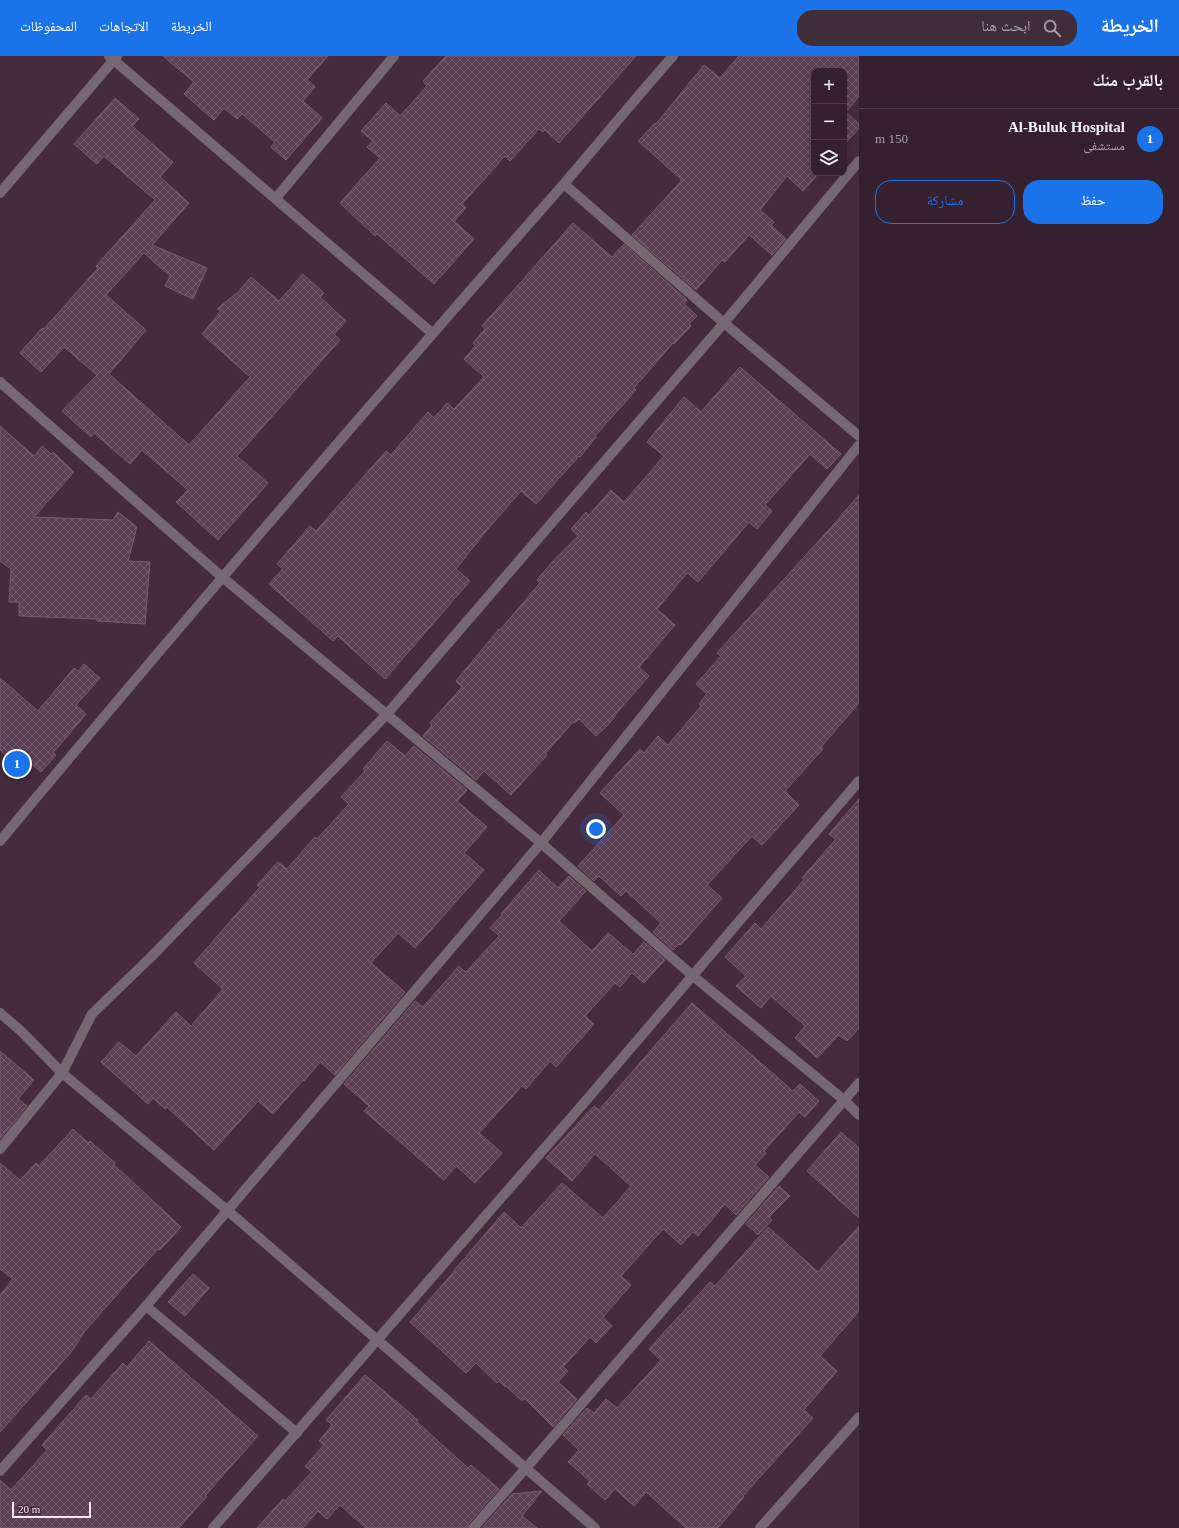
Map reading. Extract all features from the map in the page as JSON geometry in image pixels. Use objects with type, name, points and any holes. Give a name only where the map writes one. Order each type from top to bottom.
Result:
[{"type":"street","points":[[276,198],[394,56]]},
{"type":"street","points":[[0,194],[113,57],[432,332]]},
{"type":"street","points":[[0,841],[222,577],[432,332],[564,184],[670,57]]},
{"type":"street","points":[[0,1149],[62,1073],[92,1014],[152,956],[387,714],[724,323],[859,161]]},
{"type":"street","points":[[564,184],[724,323],[859,436]]},
{"type":"street","points":[[0,382],[222,577],[541,843],[693,976],[844,1100],[859,1115]]},
{"type":"street","points":[[0,1471],[146,1306],[541,843],[859,445]]},
{"type":"street","points":[[213,1528],[693,976],[859,781]]},
{"type":"street","points":[[0,1013],[62,1073],[227,1210],[596,1528]]},
{"type":"street","points":[[473,1528],[859,1082]]},
{"type":"street","points":[[146,1306],[297,1433]]},
{"type":"street","points":[[760,1528],[859,1417]]},
{"type":"building","points":[[163,56],[328,56],[307,80],[315,87],[303,101],[322,118],[286,160],[271,147],[275,142],[242,114],[237,119],[224,108],[214,120],[184,94],[194,82]]},
{"type":"building","points":[[446,56],[636,56],[559,143],[545,130],[543,132],[539,129],[510,161],[505,156],[462,204],[466,208],[454,221],[474,239],[434,284],[377,234],[375,236],[340,203],[380,158],[367,147],[373,141],[361,131],[386,103],[400,116],[427,86],[423,81]]},
{"type":"building","points":[[739,56],[859,56],[859,96],[847,111],[847,68],[811,68],[811,176],[816,176],[803,191],[787,176],[760,210],[774,222],[771,225],[786,239],[772,255],[749,235],[725,262],[722,260],[696,290],[632,235],[682,180],[638,141],[655,123],[656,124],[704,65],[720,78]]},
{"type":"building","points":[[115,98],[139,119],[132,126],[173,162],[160,177],[189,203],[152,245],[207,268],[193,299],[165,286],[170,276],[144,253],[106,295],[146,330],[109,374],[189,445],[250,377],[202,334],[221,311],[217,309],[238,292],[251,277],[279,301],[303,274],[324,293],[320,297],[346,321],[334,334],[340,340],[237,456],[268,483],[218,540],[176,502],[188,490],[142,450],[130,464],[94,433],[91,437],[62,411],[97,375],[64,347],[41,372],[20,353],[42,328],[44,329],[98,268],[96,266],[155,200],[104,156],[97,164],[74,144]]},
{"type":"building","points":[[847,113],[859,124],[859,128],[847,142]]},
{"type":"building","points":[[573,223],[612,257],[624,244],[687,300],[684,304],[697,316],[689,324],[691,326],[674,344],[673,343],[634,388],[636,390],[595,436],[596,437],[580,457],[579,456],[536,504],[521,491],[487,530],[456,569],[470,581],[385,679],[338,636],[333,641],[269,584],[283,569],[277,564],[310,526],[316,531],[386,451],[391,455],[428,412],[434,418],[447,403],[454,409],[484,377],[464,359],[476,345],[473,343],[485,329],[482,326]]},
{"type":"building","points":[[740,367],[841,454],[827,469],[810,454],[765,505],[772,511],[757,529],[749,522],[698,582],[687,573],[657,609],[675,625],[639,667],[649,676],[608,725],[596,736],[579,719],[575,723],[573,722],[545,754],[547,755],[511,795],[484,771],[476,780],[423,736],[432,725],[430,723],[462,687],[456,681],[540,583],[537,580],[553,561],[578,536],[571,529],[586,512],[589,515],[611,490],[624,502],[664,456],[647,442],[684,397],[701,412]]},
{"type":"building","points":[[0,426],[34,456],[42,446],[51,454],[53,452],[74,472],[34,517],[113,520],[118,512],[137,527],[128,561],[150,562],[145,624],[97,621],[97,619],[19,616],[19,602],[9,602],[11,569],[0,561]]},
{"type":"building","points":[[859,495],[859,703],[821,747],[823,749],[785,791],[799,805],[762,845],[752,836],[707,885],[722,898],[681,945],[679,944],[673,950],[653,932],[661,923],[626,891],[621,896],[599,876],[594,881],[578,866],[624,815],[600,793],[640,749],[644,753],[658,736],[668,745],[701,706],[699,704],[707,694],[696,684],[721,656],[717,653]]},
{"type":"building","points":[[84,664],[100,678],[76,705],[86,714],[53,753],[56,755],[41,772],[20,754],[13,762],[0,750],[0,678],[38,711],[74,668],[78,671]]},
{"type":"building","points":[[387,741],[405,756],[414,746],[467,790],[457,801],[487,827],[464,853],[484,870],[415,948],[398,933],[371,963],[405,992],[335,1075],[320,1062],[273,1114],[258,1101],[214,1150],[167,1107],[165,1109],[153,1098],[148,1104],[101,1062],[119,1042],[136,1056],[176,1012],[191,1026],[223,989],[194,963],[260,887],[257,885],[278,862],[287,869],[315,837],[317,839],[349,804],[341,797],[365,771],[363,769]]},
{"type":"building","points":[[859,799],[859,1028],[847,1041],[839,1035],[817,1058],[795,1038],[805,1026],[771,996],[761,1008],[736,986],[746,976],[725,957],[755,923],[761,929],[804,880],[802,878],[836,839],[829,834]]},
{"type":"building","points":[[539,870],[558,888],[569,876],[586,891],[559,921],[592,951],[608,933],[633,954],[644,942],[665,960],[644,983],[632,973],[620,987],[615,983],[585,1016],[594,1024],[556,1067],[550,1061],[526,1089],[522,1086],[479,1133],[502,1153],[475,1183],[456,1166],[444,1180],[364,1111],[369,1106],[344,1084],[415,1001],[423,1007],[459,966],[466,972],[499,936],[490,928]]},
{"type":"building","points":[[692,1003],[793,1091],[800,1084],[819,1101],[805,1117],[799,1112],[764,1151],[766,1153],[755,1165],[769,1177],[736,1215],[725,1204],[698,1236],[693,1232],[681,1245],[663,1229],[621,1276],[631,1285],[603,1317],[612,1326],[596,1343],[590,1337],[563,1367],[568,1371],[558,1382],[577,1399],[553,1427],[524,1398],[522,1401],[506,1386],[505,1387],[499,1381],[497,1383],[476,1363],[466,1373],[410,1322],[504,1212],[521,1228],[562,1183],[603,1218],[631,1186],[595,1154],[572,1181],[546,1158],[594,1106],[599,1110]]},
{"type":"building","points":[[0,1051],[34,1080],[18,1099],[27,1106],[0,1139]]},
{"type":"building","points":[[73,1129],[88,1143],[90,1141],[115,1163],[114,1165],[181,1227],[160,1250],[158,1249],[128,1282],[85,1331],[72,1351],[0,1432],[0,1295],[13,1279],[0,1269],[0,1163],[20,1180],[36,1163],[39,1166]]},
{"type":"building","points":[[841,1132],[859,1148],[859,1218],[807,1171]]},
{"type":"building","points":[[779,1186],[790,1196],[769,1217],[772,1220],[758,1235],[746,1224]]},
{"type":"building","points":[[859,1226],[859,1311],[820,1356],[837,1371],[804,1410],[813,1418],[743,1496],[744,1497],[718,1528],[686,1528],[646,1492],[634,1506],[615,1489],[605,1500],[587,1484],[590,1481],[568,1462],[579,1450],[563,1435],[587,1408],[594,1413],[606,1399],[617,1408],[661,1360],[649,1349],[710,1282],[715,1286],[768,1227],[818,1272]]},
{"type":"building","points":[[193,1274],[209,1288],[185,1316],[168,1302]]},
{"type":"building","points":[[149,1341],[258,1436],[179,1528],[0,1528],[0,1480],[11,1490],[47,1450],[42,1445],[86,1395],[91,1399],[123,1363],[127,1367]]},
{"type":"building","points":[[365,1375],[418,1420],[417,1422],[468,1468],[471,1465],[499,1489],[468,1524],[467,1528],[366,1528],[340,1505],[327,1519],[318,1511],[303,1528],[257,1528],[283,1499],[285,1501],[312,1472],[305,1466],[324,1445],[319,1441],[332,1425],[326,1420]]},
{"type":"building","points":[[542,1491],[522,1516],[537,1528],[482,1528],[512,1494]]},
{"type":"place","name":"Al-Buluk Hospital","points":[[17,764]]}]
